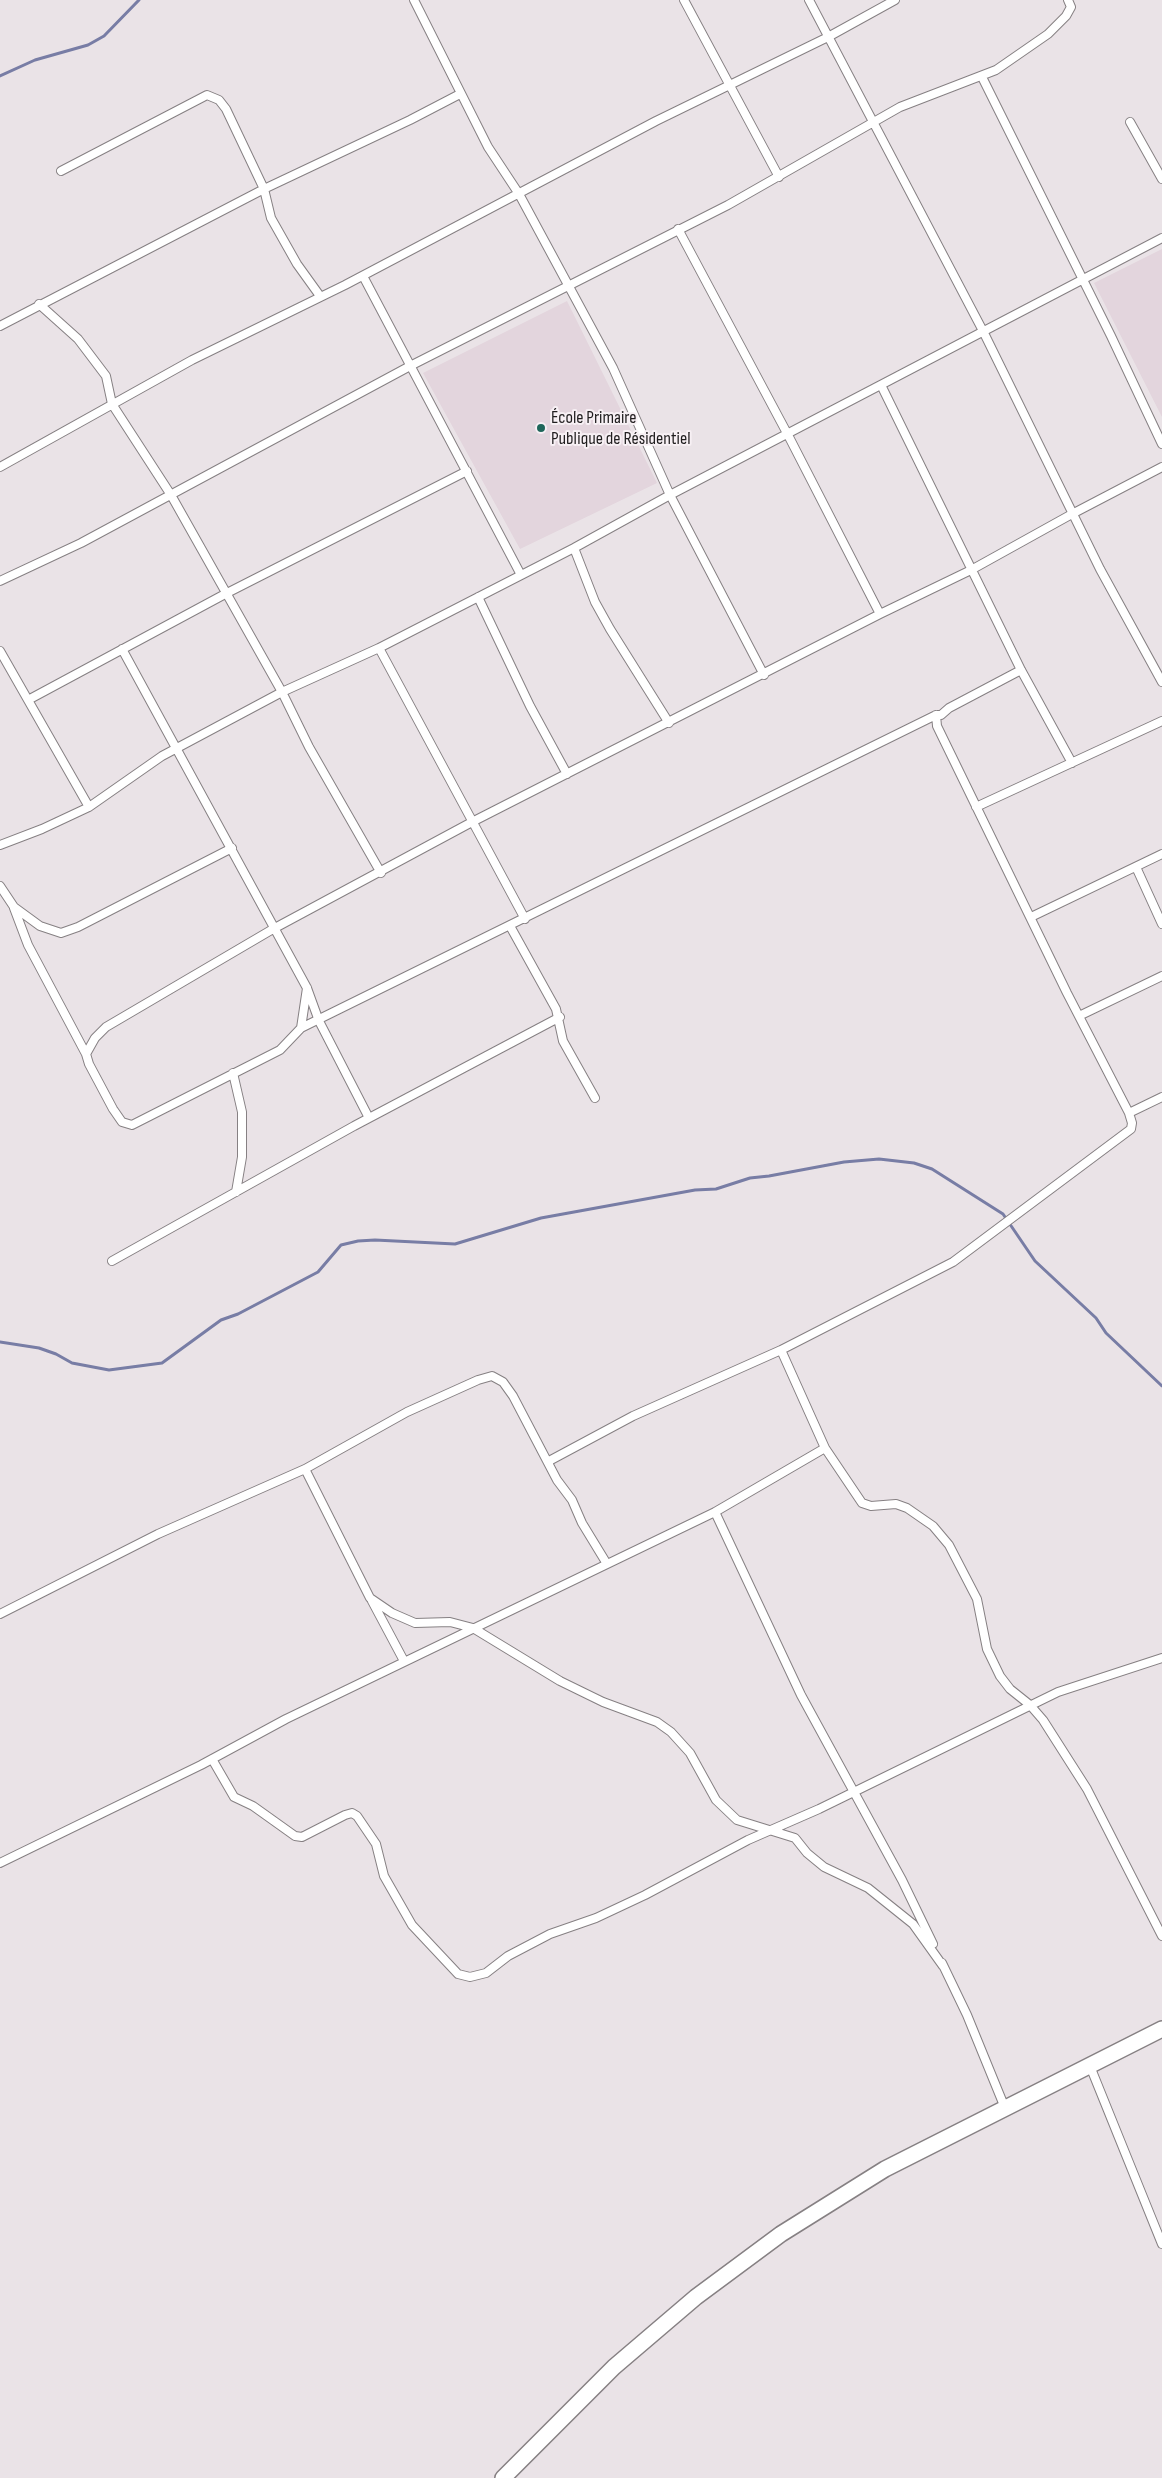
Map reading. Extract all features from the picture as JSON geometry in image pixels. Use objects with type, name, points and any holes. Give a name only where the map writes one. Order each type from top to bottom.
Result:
[{"type":"highway","points":[[503,2478],[614,2367],[696,2297],[766,2245],[885,2169],[1162,2029]]},
{"type":"street","points":[[414,0],[488,147],[519,194],[613,368],[670,495],[764,675]]},
{"type":"street","points":[[684,0],[779,177]]},
{"type":"street","points":[[809,0],[983,331],[1072,514],[1162,682]]},
{"type":"street","points":[[0,468],[192,360],[363,276],[729,84],[828,36],[895,0]]},
{"type":"street","points":[[0,581],[81,543],[412,365],[779,177],[873,122],[922,97],[982,77],[1018,56],[1048,34],[1066,16],[1071,7],[1068,0]]},
{"type":"street","points":[[982,77],[1084,279],[1162,444]]},
{"type":"street","points":[[0,326],[264,189],[410,120],[460,94]]},
{"type":"street","points":[[61,171],[207,95],[219,100],[226,109],[264,189],[275,225],[296,264],[320,296]]},
{"type":"street","points":[[1130,122],[1162,179]]},
{"type":"street","points":[[678,229],[788,435],[880,614]]},
{"type":"street","points":[[0,845],[42,829],[89,807],[147,766],[282,692],[379,648],[574,548],[670,495],[1162,238]]},
{"type":"street","points":[[363,276],[412,365],[521,575]]},
{"type":"street","points":[[40,304],[78,339],[106,376],[112,404],[171,495],[282,692],[309,747],[381,872]]},
{"type":"street","points":[[881,385],[1021,670],[1072,763]]},
{"type":"street","points":[[86,1054],[95,1038],[106,1027],[273,929],[373,874],[381,872],[472,822],[764,675],[880,614],[971,570],[1162,467]]},
{"type":"street","points":[[28,700],[227,593],[467,471]]},
{"type":"street","points":[[574,548],[602,615],[669,723]]},
{"type":"street","points":[[478,597],[530,706],[567,774]]},
{"type":"street","points":[[379,648],[524,919]]},
{"type":"street","points":[[122,649],[176,750],[232,848],[273,929],[307,988],[319,1021],[369,1118]]},
{"type":"street","points":[[0,651],[89,807]]},
{"type":"street","points":[[0,886],[14,907],[28,946],[86,1054],[93,1075],[122,1122],[132,1125],[280,1050],[301,1028],[319,1021],[936,715],[941,715],[949,708],[1021,670]]},
{"type":"street","points":[[549,1461],[633,1416],[781,1350],[953,1262],[1125,1136],[1132,1126],[1129,1113],[939,733],[936,715]]},
{"type":"street","points":[[976,807],[1162,721]]},
{"type":"street","points":[[14,907],[40,926],[61,932],[67,931],[232,848]]},
{"type":"street","points":[[1031,917],[1162,854]]},
{"type":"street","points":[[1136,867],[1162,924]]},
{"type":"street","points":[[510,926],[543,983],[560,1018],[559,1032],[562,1041],[595,1098]]},
{"type":"street","points":[[1079,1016],[1162,976]]},
{"type":"street","points":[[301,1028],[307,988]]},
{"type":"street","points":[[112,1261],[369,1118],[560,1018]]},
{"type":"street","points":[[233,1073],[242,1112],[242,1157],[236,1192]]},
{"type":"street","points":[[1129,1113],[1162,1097]]},
{"type":"street","points":[[781,1350],[825,1448],[862,1502],[871,1506],[896,1504],[907,1508],[933,1526],[949,1545],[974,1590],[987,1649],[1000,1676],[1010,1689],[1030,1705],[1043,1720],[1087,1789],[1162,1936]]},
{"type":"street","points":[[0,1614],[158,1534],[305,1469],[406,1412],[478,1380],[492,1376],[498,1378],[506,1387],[549,1461],[557,1480],[572,1500],[582,1523],[607,1564]]},
{"type":"street","points":[[0,1863],[212,1759],[286,1719],[404,1661],[715,1512],[825,1448]]},
{"type":"street","points":[[305,1469],[404,1661]]},
{"type":"street","points":[[715,1512],[801,1695],[902,1880],[967,2015],[1005,2108]]},
{"type":"street","points":[[370,1598],[392,1614],[415,1623],[450,1622],[473,1628],[560,1681],[603,1702],[657,1722],[671,1732],[690,1753],[712,1795],[726,1810],[746,1824],[794,1838],[807,1853],[824,1867],[875,1892],[912,1924],[943,1966]]},
{"type":"street","points":[[212,1759],[234,1797],[253,1806],[295,1836],[302,1837],[345,1815],[352,1813],[358,1816],[376,1844],[384,1876],[412,1925],[447,1964],[465,1977],[486,1973],[513,1954],[550,1934],[612,1911],[771,1830],[854,1792],[1030,1705],[1095,1678],[1162,1658]]},
{"type":"street","points":[[1090,2066],[1162,2244]]},
{"type":"shaded area","points":[[1162,249],[1162,417],[1094,283]]},
{"type":"shaded area","name":"École Primaire Publique de Résidentiel","points":[[567,301],[657,483],[520,549],[423,373]]},
{"type":"waterway","points":[[0,76],[35,60],[88,45],[104,36],[139,0]]},
{"type":"waterway","points":[[0,1342],[39,1348],[56,1354],[72,1363],[109,1370],[162,1363],[221,1320],[238,1314],[318,1272],[341,1245],[375,1240],[455,1244],[541,1218],[695,1190],[716,1189],[750,1178],[844,1162],[879,1159],[914,1163],[932,1169],[1003,1214],[1035,1261],[1096,1318],[1106,1333],[1162,1386]]},
{"type":"place","name":"École Primaire Publique de Résidentiel","points":[[541,428]]}]
